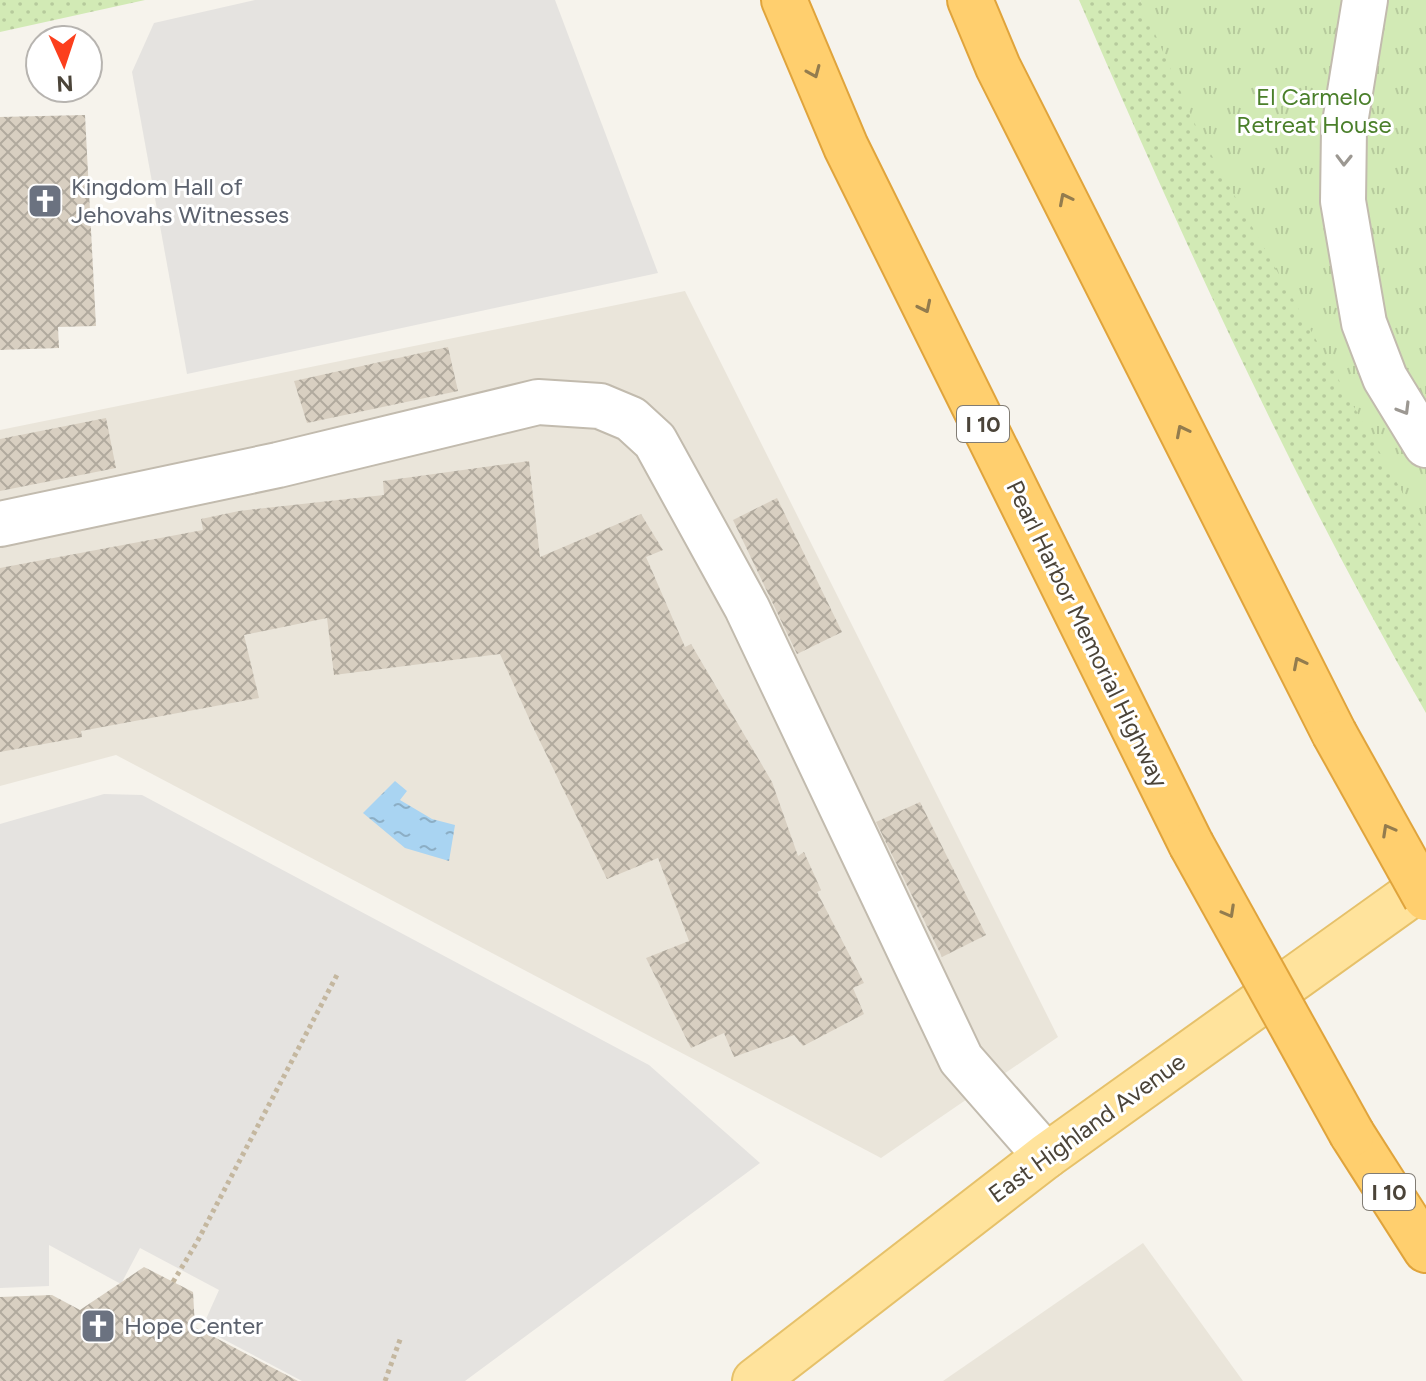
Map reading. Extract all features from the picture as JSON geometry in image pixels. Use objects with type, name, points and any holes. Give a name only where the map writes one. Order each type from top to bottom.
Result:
[{"type":"highway","name":"Pearl Harbor Memorial Highway","points":[[784,0],[846,147],[1191,844],[1352,1134],[1426,1250]]},
{"type":"highway","points":[[970,0],[998,67],[1334,733],[1426,898]]},
{"type":"main road","name":"East Highland Avenue","points":[[755,1381],[1046,1156],[1426,884]]},
{"type":"lane","points":[[1365,0],[1344,129],[1343,201],[1364,323],[1385,378],[1426,445]]},
{"type":"lane","points":[[0,524],[278,465],[538,402],[600,406],[631,419],[655,441],[747,608],[961,1059],[1046,1156]]},
{"type":"path","points":[[173,1282],[338,973]]},
{"type":"path","points":[[385,1381],[401,1337]]},
{"type":"shaded area","points":[[255,0],[555,0],[658,273],[187,374],[132,72],[154,23]]},
{"type":"shaded area","points":[[685,291],[1058,1037],[881,1158],[116,755],[0,786],[0,430]]},
{"type":"shaded area","points":[[104,794],[142,795],[649,1065],[760,1163],[465,1381],[302,1381],[202,1328],[219,1290],[140,1248],[121,1284],[49,1245],[49,1286],[0,1288],[0,824]]},
{"type":"shaded area","points":[[1143,1243],[1243,1381],[943,1381]]},
{"type":"green space","points":[[0,0],[145,0],[24,24],[24,27],[0,32]]},
{"type":"green space","points":[[1079,0],[1140,0],[1143,5],[1161,0],[1426,414],[1426,713],[1377,627],[1242,362]]},
{"type":"green space","name":"El Carmelo Retreat House","points":[[1140,0],[1426,0],[1426,534],[1199,133]]},
{"type":"water","points":[[395,781],[407,791],[400,800],[432,819],[455,825],[449,861],[405,848],[363,813]]},
{"type":"building","name":"Kingdom Hall of Jehovahs Witnesses","points":[[85,115],[96,326],[58,327],[59,348],[0,350],[0,117]]},
{"type":"building","points":[[448,347],[458,391],[307,423],[294,381]]},
{"type":"building","points":[[106,418],[116,468],[0,491],[0,439]]},
{"type":"building","points":[[529,461],[540,557],[641,514],[663,550],[646,557],[685,647],[691,644],[772,782],[798,856],[804,852],[821,890],[817,892],[864,983],[853,988],[864,1014],[803,1046],[794,1035],[734,1057],[724,1033],[691,1048],[646,958],[689,941],[658,858],[607,879],[500,654],[334,675],[327,618],[244,635],[259,698],[81,731],[82,737],[0,752],[0,568],[203,530],[201,519],[239,511],[384,495],[383,481]]},
{"type":"building","points":[[777,498],[842,632],[797,654],[733,520]]},
{"type":"building","points":[[920,802],[986,935],[942,957],[876,822]]},
{"type":"building","name":"Hope Center","points":[[144,1267],[193,1292],[195,1327],[298,1381],[0,1381],[0,1297],[52,1295],[80,1310]]},
{"type":"place","name":"Kingdom Hall of Jehovahs Witnesses","points":[[45,201]]},
{"type":"place","name":"Hope Center","points":[[98,1326]]}]
